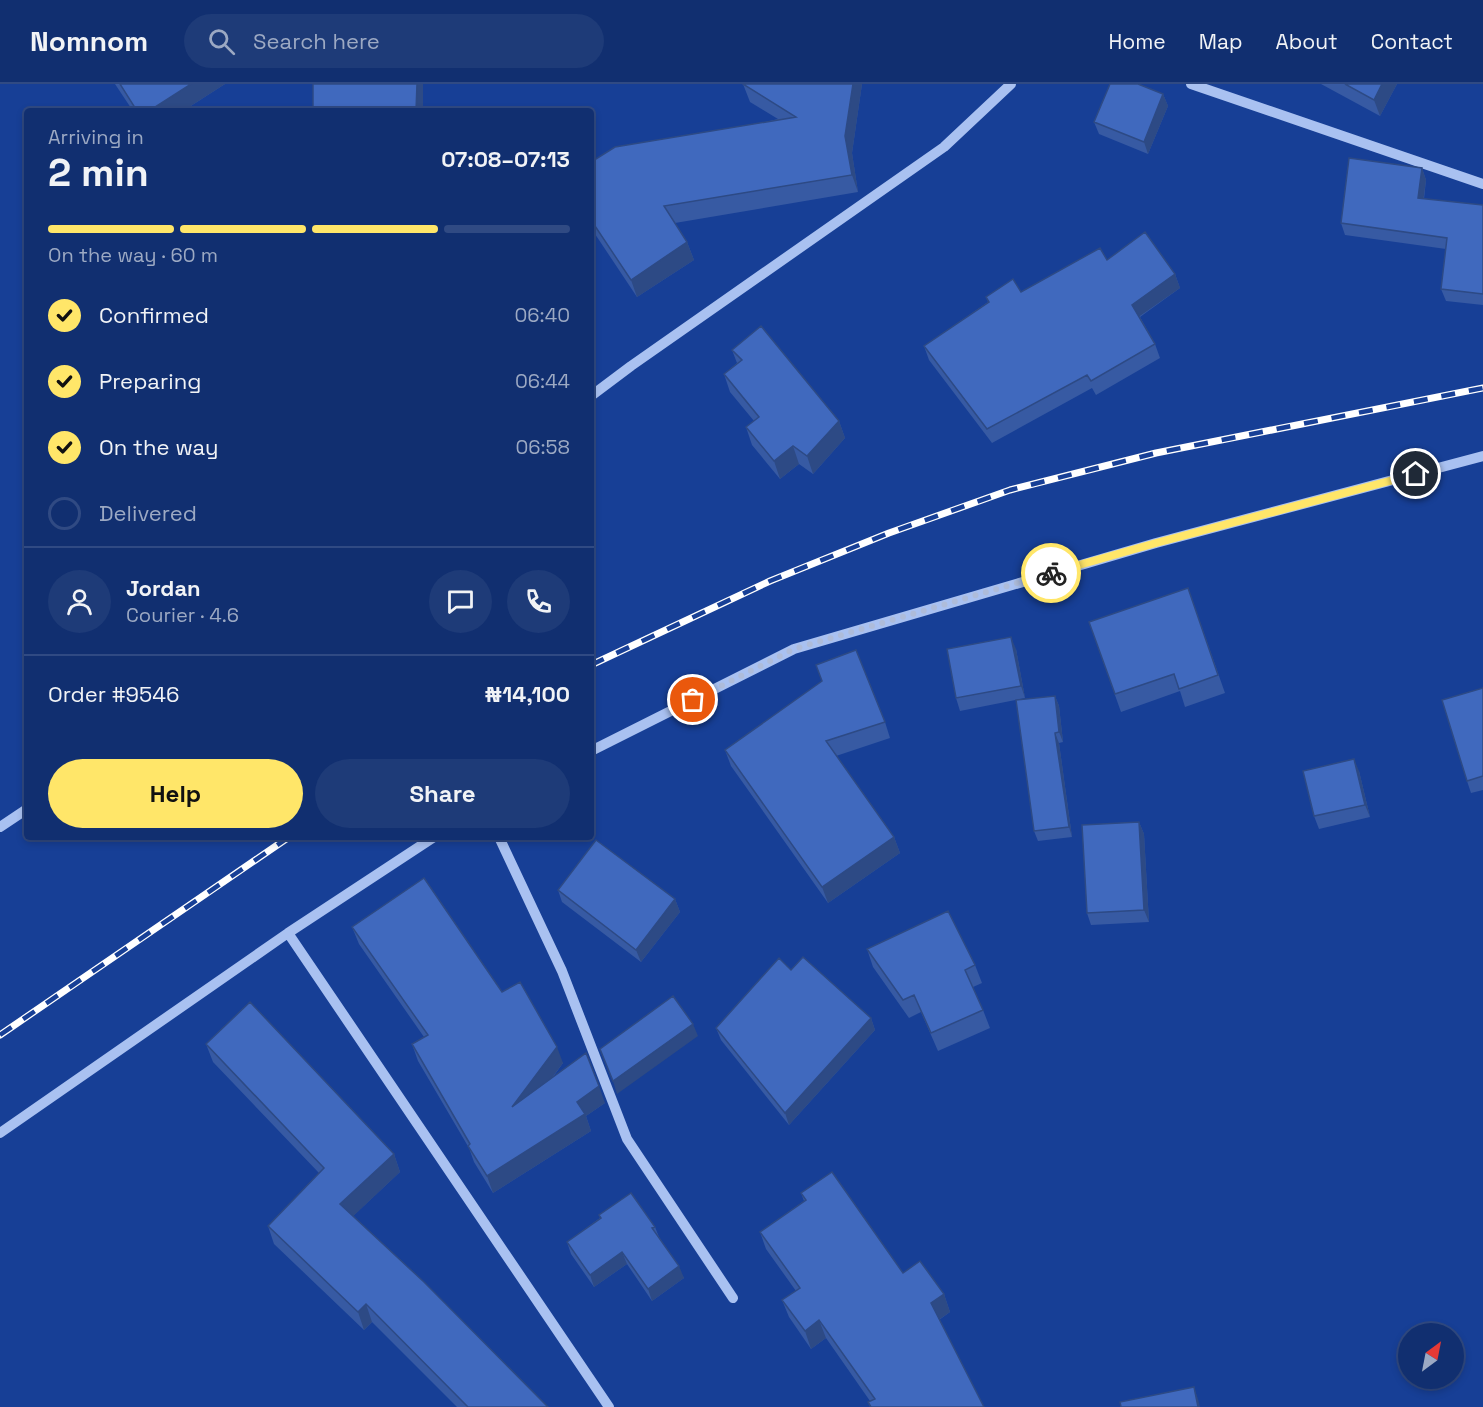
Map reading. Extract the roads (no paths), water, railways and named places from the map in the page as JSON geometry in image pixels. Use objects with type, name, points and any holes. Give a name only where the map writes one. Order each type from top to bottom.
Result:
[{"type":"street","points":[[594,394],[944,147],[1011,84]]},
{"type":"street","points":[[1191,84],[1483,184]]},
{"type":"street","points":[[594,749],[794,649],[1156,543],[1483,456]]},
{"type":"street","points":[[0,827],[24,811]]},
{"type":"street","points":[[0,1133],[288,933],[429,840]]},
{"type":"street","points":[[500,840],[562,971],[627,1139],[733,1298]]},
{"type":"street","points":[[288,933],[609,1407]]},
{"type":"railway","points":[[594,664],[770,581],[889,533],[1010,490],[1156,453],[1483,388]]},
{"type":"railway","points":[[0,1035],[285,840]]}]
